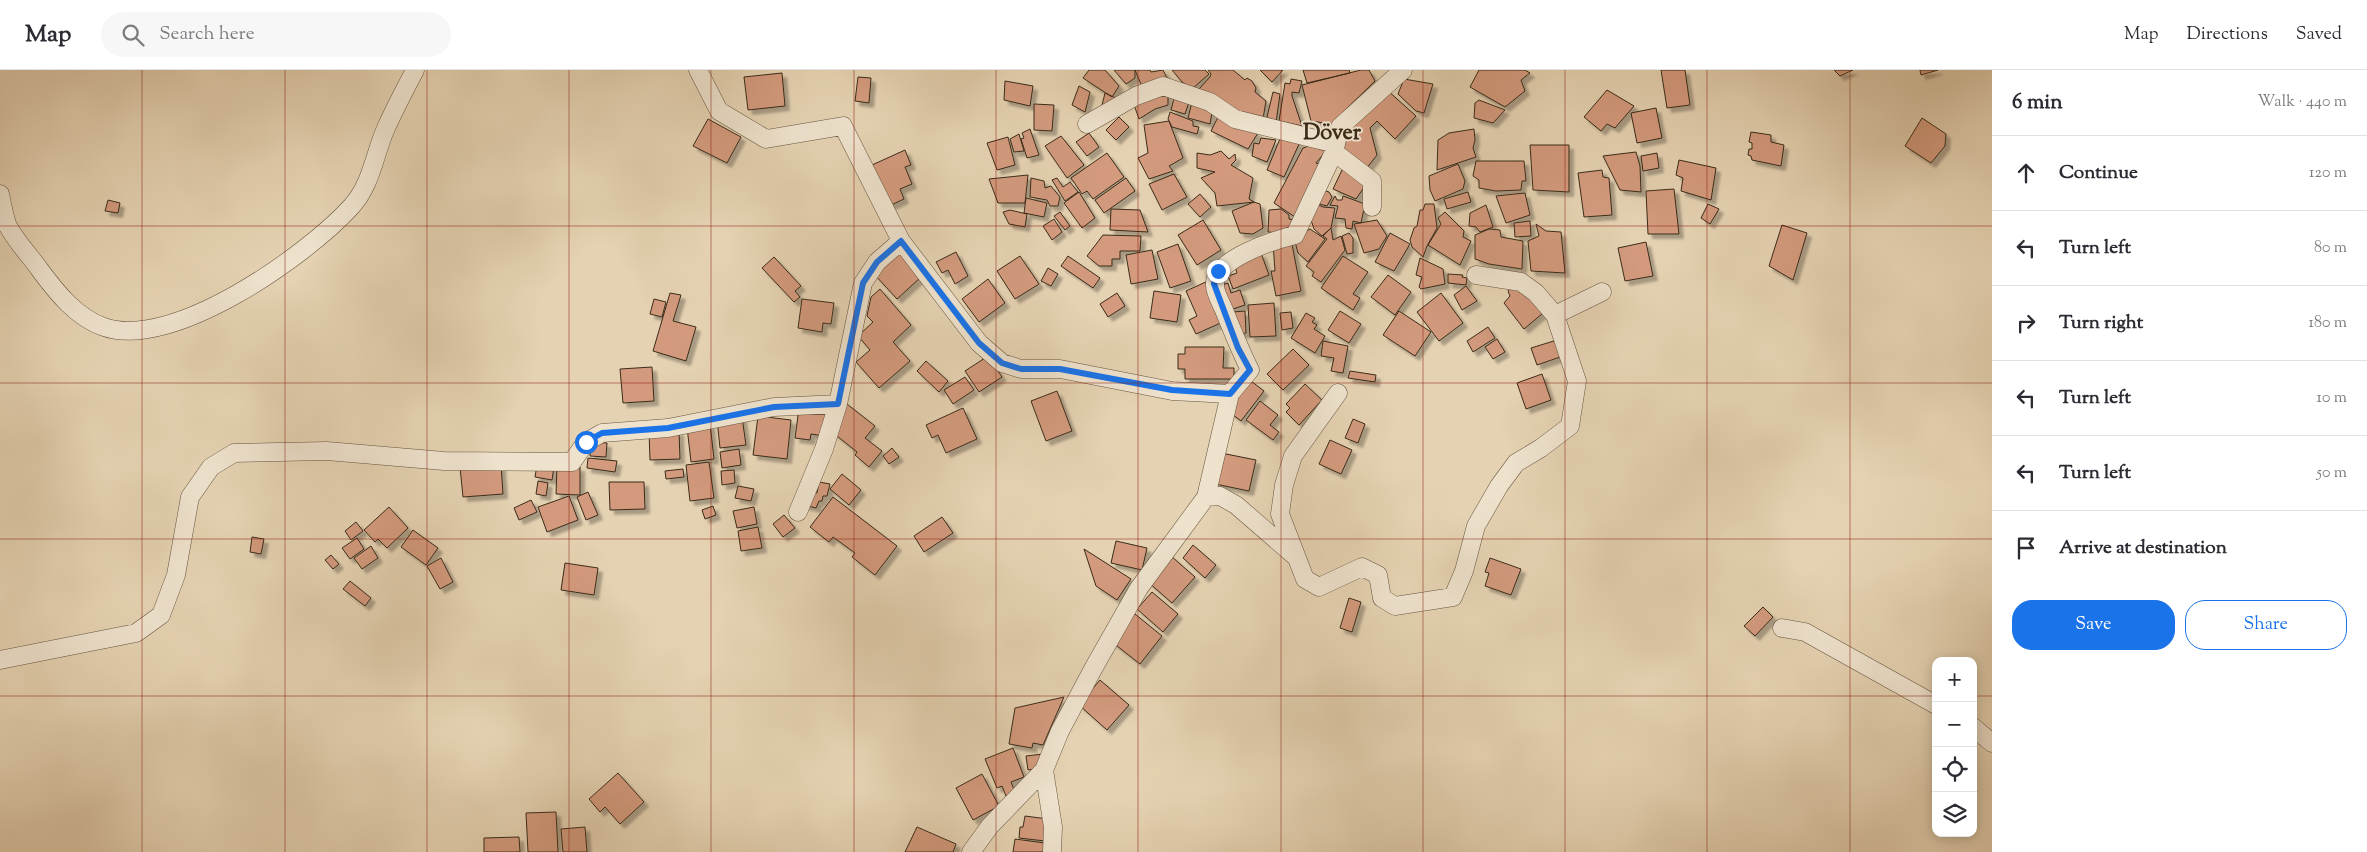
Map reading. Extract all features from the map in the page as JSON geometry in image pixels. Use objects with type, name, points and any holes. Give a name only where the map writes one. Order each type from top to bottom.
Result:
[{"type":"street","points":[[0,194],[8,226],[58,295],[86,318],[105,328],[128,331],[155,327],[198,315],[241,293],[281,266],[317,239],[352,206],[372,173],[385,129],[415,70]]},
{"type":"street","points":[[698,70],[719,111],[766,139],[843,126],[901,241],[979,343],[1002,363],[1021,369],[1060,369],[1172,390],[1230,394]]},
{"type":"street","points":[[971,852],[990,826],[1044,770],[1060,731],[1088,677],[1139,588],[1206,497],[1230,394],[1250,370],[1238,348],[1214,284],[1218,271],[1237,257],[1276,240],[1295,235],[1335,148],[1340,127],[1403,70]]},
{"type":"street","points":[[1088,124],[1136,96],[1163,86],[1210,102],[1235,119],[1335,148],[1372,181],[1372,207]]},
{"type":"street","points":[[798,512],[824,449],[838,404],[863,283],[877,262],[901,241]]},
{"type":"street","points":[[1338,394],[1293,456],[1284,485],[1280,514],[1305,579],[1319,587],[1362,568],[1378,575],[1382,598],[1395,606],[1453,597],[1464,571],[1476,526],[1499,486],[1516,463],[1541,448],[1570,426],[1576,381],[1555,315],[1536,293],[1521,282],[1476,275]]},
{"type":"street","points":[[1555,315],[1602,292]]},
{"type":"street","points":[[0,660],[136,633],[161,615],[176,575],[190,497],[210,467],[234,453],[327,451],[444,461],[572,462],[586,442],[602,433],[668,428],[774,407],[838,404]]},
{"type":"street","points":[[1206,497],[1220,496],[1236,505],[1297,558]]},
{"type":"street","points":[[1782,628],[1805,632],[1932,703]]},
{"type":"street","points":[[1977,730],[1992,743]]},
{"type":"street","points":[[1044,770],[1052,828],[1052,852]]},
{"type":"building","points":[[1089,70],[1105,70],[1119,86],[1112,97],[1083,78]]},
{"type":"building","points":[[1114,70],[1135,70],[1135,78],[1126,84]]},
{"type":"building","points":[[1135,70],[1150,70],[1151,72],[1163,70],[1167,78],[1143,89]]},
{"type":"building","points":[[1172,70],[1205,70],[1209,74],[1192,89],[1182,82]]},
{"type":"building","points":[[1208,70],[1233,70],[1245,80],[1247,78],[1252,81],[1256,88],[1255,92],[1266,101],[1263,119],[1239,117],[1199,89],[1210,77],[1211,74]]},
{"type":"building","points":[[1260,70],[1283,70],[1272,82]]},
{"type":"building","points":[[1303,70],[1349,70],[1350,73],[1307,83]]},
{"type":"building","points":[[1361,70],[1369,70],[1375,81],[1331,124],[1311,121],[1302,85]]},
{"type":"building","points":[[1479,70],[1525,70],[1530,73],[1521,80],[1525,91],[1505,107],[1470,87]]},
{"type":"building","points":[[1661,70],[1685,70],[1690,105],[1667,108]]},
{"type":"building","points":[[1834,70],[1853,70],[1840,76]]},
{"type":"building","points":[[1920,70],[1938,70],[1921,75]]},
{"type":"building","points":[[782,73],[785,106],[748,110],[744,77]]},
{"type":"building","points":[[858,77],[871,78],[869,103],[855,101]]},
{"type":"building","points":[[1291,79],[1302,81],[1299,93],[1292,92],[1292,96],[1302,126],[1279,121],[1285,83],[1290,84]]},
{"type":"building","points":[[1404,79],[1433,84],[1424,113],[1416,111],[1398,94]]},
{"type":"building","points":[[1005,81],[1033,86],[1030,106],[1004,100]]},
{"type":"building","points":[[1079,86],[1090,92],[1085,112],[1072,105]]},
{"type":"building","points":[[1387,90],[1416,116],[1395,139],[1377,121],[1370,128],[1377,155],[1366,169],[1340,149],[1342,133]]},
{"type":"building","points":[[1607,90],[1634,106],[1615,128],[1607,124],[1601,131],[1584,117]]},
{"type":"building","points":[[1168,92],[1168,105],[1155,109],[1139,119],[1133,102]]},
{"type":"building","points":[[1273,92],[1280,94],[1276,123],[1266,121]]},
{"type":"building","points":[[1105,93],[1118,99],[1111,110],[1102,105]]},
{"type":"building","points":[[1175,94],[1190,99],[1185,114],[1171,110]]},
{"type":"building","points":[[1479,100],[1505,110],[1493,123],[1474,118],[1475,103]]},
{"type":"building","points":[[1192,102],[1213,106],[1210,124],[1188,118]]},
{"type":"building","points":[[1034,104],[1054,105],[1052,131],[1034,130]]},
{"type":"building","points":[[1656,108],[1662,138],[1637,143],[1631,113]]},
{"type":"building","points":[[1170,112],[1193,121],[1193,126],[1199,127],[1197,134],[1172,127],[1168,119]]},
{"type":"building","points":[[1219,115],[1258,133],[1248,149],[1211,131]]},
{"type":"building","points":[[1119,117],[1129,127],[1116,140],[1106,130]]},
{"type":"building","points":[[1922,118],[1946,134],[1945,146],[1931,163],[1905,146]]},
{"type":"building","points":[[708,119],[741,137],[727,163],[693,146]]},
{"type":"building","points":[[1169,121],[1183,158],[1169,166],[1173,171],[1149,179],[1138,158],[1148,153],[1144,125]]},
{"type":"building","points":[[1030,129],[1039,155],[1027,158],[1021,139],[1024,138],[1022,133]]},
{"type":"building","points":[[1474,129],[1475,140],[1473,148],[1476,157],[1437,170],[1438,140],[1449,133]]},
{"type":"building","points":[[1751,132],[1771,135],[1771,142],[1784,145],[1781,166],[1752,160],[1751,156],[1748,155],[1749,149],[1752,149],[1752,143],[1749,142]]},
{"type":"building","points":[[1089,133],[1099,147],[1087,156],[1076,142]]},
{"type":"building","points":[[1019,134],[1024,151],[1014,152],[1010,139]]},
{"type":"building","points":[[1282,134],[1300,142],[1284,177],[1267,170]]},
{"type":"building","points":[[1061,136],[1084,165],[1067,178],[1045,146]]},
{"type":"building","points":[[1008,137],[1015,165],[997,170],[987,143]]},
{"type":"building","points":[[1261,138],[1276,140],[1267,162],[1252,156],[1254,143],[1259,144]]},
{"type":"building","points":[[1321,142],[1319,149],[1326,151],[1316,163],[1322,165],[1298,219],[1274,203],[1303,148]]},
{"type":"building","points":[[1530,145],[1569,145],[1569,192],[1533,190]]},
{"type":"building","points":[[905,150],[911,165],[905,167],[912,184],[900,189],[904,199],[889,206],[872,165]]},
{"type":"building","points":[[1221,151],[1229,159],[1235,154],[1236,160],[1231,165],[1253,178],[1249,199],[1254,202],[1217,206],[1215,193],[1201,178],[1215,172],[1197,168],[1197,153],[1210,155]]},
{"type":"building","points":[[1636,152],[1640,166],[1641,192],[1620,190],[1603,156]]},
{"type":"building","points":[[1107,153],[1124,177],[1093,199],[1087,191],[1082,194],[1071,178]]},
{"type":"building","points":[[1657,153],[1659,168],[1643,171],[1641,156]]},
{"type":"building","points":[[1679,160],[1716,168],[1711,200],[1681,191],[1683,178],[1676,175]]},
{"type":"building","points":[[1476,161],[1524,161],[1526,181],[1522,181],[1521,190],[1496,191],[1479,188],[1479,180],[1473,176]]},
{"type":"building","points":[[1458,164],[1465,181],[1463,189],[1435,201],[1430,190],[1429,176]]},
{"type":"building","points":[[1342,170],[1358,173],[1367,183],[1356,199],[1333,189]]},
{"type":"building","points":[[1602,170],[1603,177],[1609,178],[1612,215],[1584,217],[1578,173]]},
{"type":"building","points":[[1174,174],[1187,197],[1162,210],[1149,184]]},
{"type":"building","points":[[1028,175],[1025,203],[998,203],[989,179]]},
{"type":"building","points":[[1031,178],[1044,181],[1045,188],[1051,186],[1060,197],[1058,206],[1050,206],[1047,200],[1030,197]]},
{"type":"building","points":[[1057,178],[1063,187],[1070,182],[1078,192],[1065,201],[1052,180]]},
{"type":"building","points":[[1126,178],[1135,191],[1104,213],[1095,200]]},
{"type":"building","points":[[1320,189],[1329,192],[1332,197],[1327,206],[1312,202]]},
{"type":"building","points":[[1674,189],[1679,234],[1648,234],[1646,191]]},
{"type":"building","points":[[1079,192],[1095,218],[1082,228],[1064,203]]},
{"type":"building","points":[[1468,192],[1471,202],[1447,209],[1444,199]]},
{"type":"building","points":[[1525,193],[1530,215],[1506,223],[1496,196]]},
{"type":"building","points":[[1200,194],[1211,207],[1200,217],[1188,204]]},
{"type":"building","points":[[1335,196],[1337,200],[1342,200],[1343,196],[1365,204],[1361,223],[1353,221],[1352,229],[1346,228],[1345,219],[1335,218],[1338,206],[1330,205]]},
{"type":"building","points":[[1026,198],[1047,203],[1044,217],[1024,213]]},
{"type":"building","points":[[108,200],[120,203],[118,213],[105,211]]},
{"type":"building","points":[[1254,202],[1260,204],[1263,228],[1253,234],[1240,233],[1232,211]]},
{"type":"building","points":[[1313,203],[1323,207],[1335,208],[1331,228],[1322,236],[1314,229],[1310,217]]},
{"type":"building","points":[[1425,204],[1434,204],[1437,228],[1423,257],[1412,247],[1410,240],[1414,228],[1417,226],[1420,210],[1423,210]]},
{"type":"building","points":[[1708,204],[1719,209],[1710,224],[1701,218]]},
{"type":"building","points":[[1486,205],[1493,227],[1480,232],[1476,227],[1469,226],[1470,213]]},
{"type":"building","points":[[1111,209],[1140,210],[1148,232],[1110,230]]},
{"type":"building","points":[[1281,209],[1289,215],[1289,219],[1294,220],[1290,234],[1268,232],[1269,210]]},
{"type":"building","points":[[1010,210],[1027,214],[1025,227],[1009,224],[1003,212]]},
{"type":"building","points":[[1060,212],[1070,226],[1065,230],[1054,216]]},
{"type":"building","points":[[1445,212],[1464,231],[1463,237],[1471,241],[1460,265],[1428,245],[1441,224],[1438,218]]},
{"type":"building","points":[[1054,219],[1062,232],[1052,240],[1043,226]]},
{"type":"building","points":[[1203,220],[1221,250],[1197,265],[1178,235]]},
{"type":"building","points":[[1377,220],[1387,236],[1379,249],[1364,253],[1354,224]]},
{"type":"building","points":[[1530,221],[1531,236],[1515,237],[1514,223]]},
{"type":"building","points":[[1536,224],[1546,231],[1561,232],[1565,273],[1531,271],[1528,241],[1539,236]]},
{"type":"building","points":[[1782,225],[1807,233],[1793,280],[1769,266]]},
{"type":"building","points":[[1331,228],[1333,240],[1341,236],[1345,250],[1321,282],[1312,276],[1314,272],[1306,266],[1327,239],[1323,236]]},
{"type":"building","points":[[1310,229],[1325,239],[1308,262],[1298,253],[1294,238]]},
{"type":"building","points":[[1489,229],[1500,230],[1501,237],[1523,241],[1522,269],[1489,264],[1475,259],[1475,235]]},
{"type":"building","points":[[1349,233],[1353,238],[1353,253],[1347,254],[1342,236]]},
{"type":"building","points":[[1390,233],[1410,244],[1394,271],[1375,262]]},
{"type":"building","points":[[1103,235],[1141,236],[1140,251],[1120,251],[1120,259],[1112,259],[1112,266],[1099,266],[1087,256]]},
{"type":"building","points":[[1291,239],[1301,291],[1276,296],[1271,271],[1275,271],[1273,243]]},
{"type":"building","points":[[1646,242],[1653,276],[1625,281],[1618,248]]},
{"type":"building","points":[[1178,244],[1191,281],[1170,288],[1157,252]]},
{"type":"building","points":[[1152,250],[1158,279],[1131,284],[1126,255]]},
{"type":"building","points":[[898,252],[921,277],[897,299],[874,274]]},
{"type":"building","points":[[956,252],[968,276],[955,284],[948,270],[942,273],[936,262]]},
{"type":"building","points":[[1261,253],[1269,275],[1233,289],[1228,276],[1237,273],[1234,263]]},
{"type":"building","points":[[1020,256],[1039,284],[1015,299],[997,271]]},
{"type":"building","points":[[1068,256],[1100,278],[1093,288],[1061,266]]},
{"type":"building","points":[[1343,256],[1368,272],[1353,294],[1360,298],[1353,310],[1321,288]]},
{"type":"building","points":[[774,257],[801,286],[795,291],[800,297],[794,302],[762,268]]},
{"type":"building","points":[[1420,258],[1443,269],[1445,284],[1421,289],[1419,287],[1422,277],[1416,275]]},
{"type":"building","points":[[1048,268],[1058,274],[1051,286],[1041,281]]},
{"type":"building","points":[[1448,274],[1463,275],[1462,277],[1467,278],[1466,285],[1448,283]]},
{"type":"building","points":[[1388,275],[1411,292],[1395,315],[1371,297]]},
{"type":"building","points":[[988,279],[1005,303],[979,322],[962,299]]},
{"type":"building","points":[[1208,281],[1225,321],[1196,334],[1189,320],[1197,316],[1186,291]]},
{"type":"building","points":[[1228,283],[1231,293],[1240,290],[1245,305],[1227,311],[1218,286]]},
{"type":"building","points":[[1517,283],[1543,313],[1524,329],[1504,303],[1510,296],[1508,291]]},
{"type":"building","points":[[1466,286],[1477,301],[1462,310],[1454,295]]},
{"type":"building","points":[[880,289],[911,325],[893,342],[910,361],[879,388],[856,362],[870,350],[858,336],[873,322],[867,316],[871,297]]},
{"type":"building","points":[[1154,291],[1181,295],[1177,322],[1150,318]]},
{"type":"building","points":[[670,293],[681,295],[673,321],[696,327],[686,361],[653,351]]},
{"type":"building","points":[[1117,293],[1125,306],[1108,317],[1100,304]]},
{"type":"building","points":[[1441,293],[1463,323],[1439,341],[1417,312]]},
{"type":"building","points":[[654,299],[666,302],[662,317],[650,314]]},
{"type":"building","points":[[802,299],[834,303],[831,324],[823,323],[822,332],[798,328]]},
{"type":"building","points":[[1274,303],[1276,336],[1250,337],[1248,305]]},
{"type":"building","points":[[1245,311],[1246,333],[1239,334],[1233,312]]},
{"type":"building","points":[[1340,311],[1361,324],[1349,343],[1328,330]]},
{"type":"building","points":[[1399,311],[1431,332],[1415,356],[1383,335]]},
{"type":"building","points":[[1291,312],[1293,328],[1282,330],[1280,313]]},
{"type":"building","points":[[1306,313],[1315,318],[1312,322],[1317,325],[1314,329],[1325,336],[1315,353],[1291,338]]},
{"type":"building","points":[[1488,327],[1495,338],[1473,352],[1467,341]]},
{"type":"building","points":[[1497,339],[1505,352],[1493,359],[1485,347]]},
{"type":"building","points":[[1557,340],[1563,356],[1537,365],[1531,348]]},
{"type":"building","points":[[1323,341],[1348,346],[1343,373],[1331,371],[1334,358],[1321,356]]},
{"type":"building","points":[[1185,347],[1224,347],[1223,368],[1234,368],[1234,379],[1185,379],[1185,369],[1178,369],[1178,354],[1185,354]]},
{"type":"building","points":[[1293,349],[1309,365],[1283,390],[1267,374]]},
{"type":"building","points":[[988,356],[1002,377],[979,392],[965,371]]},
{"type":"building","points":[[926,361],[948,381],[939,392],[917,371]]},
{"type":"building","points":[[652,367],[654,401],[623,403],[620,369]]},
{"type":"building","points":[[1350,371],[1376,375],[1375,382],[1348,378]]},
{"type":"building","points":[[1542,374],[1551,400],[1526,409],[1517,383]]},
{"type":"building","points":[[965,377],[974,390],[953,404],[944,390]]},
{"type":"building","points":[[1251,381],[1264,391],[1241,421],[1228,411]]},
{"type":"building","points":[[1305,384],[1322,400],[1299,425],[1286,412],[1290,408],[1286,404]]},
{"type":"building","points":[[1057,391],[1072,431],[1046,441],[1031,401]]},
{"type":"building","points":[[1260,401],[1278,415],[1270,425],[1279,432],[1273,440],[1246,420]]},
{"type":"building","points":[[847,404],[875,426],[865,438],[882,451],[869,467],[855,455],[857,452],[832,432],[838,415]]},
{"type":"building","points":[[799,408],[828,411],[824,436],[811,434],[810,440],[795,438]]},
{"type":"building","points":[[963,408],[977,439],[946,453],[938,435],[932,438],[926,425]]},
{"type":"building","points":[[758,416],[791,420],[787,459],[753,455]]},
{"type":"building","points":[[742,417],[746,445],[720,448],[717,420]]},
{"type":"building","points":[[1353,419],[1365,424],[1358,443],[1345,438]]},
{"type":"building","points":[[710,424],[714,459],[691,462],[687,427]]},
{"type":"building","points":[[679,431],[680,459],[650,460],[649,432]]},
{"type":"building","points":[[1330,440],[1352,450],[1341,474],[1319,464]]},
{"type":"building","points":[[591,442],[607,443],[606,457],[590,456]]},
{"type":"building","points":[[892,448],[899,457],[889,464],[883,456]]},
{"type":"building","points":[[739,449],[741,465],[722,468],[720,452]]},
{"type":"building","points":[[1221,453],[1256,460],[1249,491],[1215,484]]},
{"type":"building","points":[[588,458],[617,461],[615,472],[587,468]]},
{"type":"building","points":[[709,462],[714,498],[690,501],[686,465]]},
{"type":"building","points":[[501,464],[503,494],[463,497],[460,467]]},
{"type":"building","points":[[537,465],[554,467],[552,480],[535,477]]},
{"type":"building","points":[[557,467],[580,467],[580,495],[556,494]]},
{"type":"building","points":[[683,469],[684,477],[666,479],[665,471]]},
{"type":"building","points":[[734,470],[735,483],[722,485],[721,471]]},
{"type":"building","points":[[842,474],[861,490],[849,505],[830,489]]},
{"type":"building","points":[[538,481],[548,483],[546,496],[536,494]]},
{"type":"building","points":[[609,482],[644,482],[645,509],[610,510]]},
{"type":"building","points":[[819,482],[830,484],[827,496],[823,496],[822,501],[819,501],[816,508],[804,505],[808,491],[817,493]]},
{"type":"building","points":[[738,486],[754,489],[751,501],[735,498]]},
{"type":"building","points":[[588,492],[598,515],[586,520],[577,497]]},
{"type":"building","points":[[569,496],[578,520],[547,532],[538,507]]},
{"type":"building","points":[[833,497],[897,546],[875,575],[852,557],[855,553],[833,537],[829,542],[810,527]]},
{"type":"building","points":[[531,500],[537,512],[519,520],[514,508]]},
{"type":"building","points":[[713,506],[716,515],[705,519],[702,510]]},
{"type":"building","points":[[389,507],[408,528],[387,548],[378,539],[375,542],[364,530]]},
{"type":"building","points":[[754,507],[757,524],[737,528],[733,511]]},
{"type":"building","points":[[784,515],[795,528],[783,537],[773,524]]},
{"type":"building","points":[[942,517],[953,533],[924,552],[914,536]]},
{"type":"building","points":[[356,522],[363,531],[351,540],[345,531]]},
{"type":"building","points":[[758,527],[762,548],[741,551],[738,531]]},
{"type":"building","points":[[413,530],[438,548],[426,565],[401,547]]},
{"type":"building","points":[[252,537],[264,539],[261,554],[250,552]]},
{"type":"building","points":[[357,538],[364,549],[350,559],[342,548]]},
{"type":"building","points":[[1116,541],[1147,548],[1142,570],[1111,563]]},
{"type":"building","points":[[1193,545],[1216,565],[1205,578],[1183,558]]},
{"type":"building","points":[[371,546],[378,558],[362,569],[354,558]]},
{"type":"building","points":[[1084,549],[1131,579],[1117,600],[1096,586]]},
{"type":"building","points":[[331,555],[339,564],[333,569],[325,560]]},
{"type":"building","points":[[1171,556],[1195,577],[1172,603],[1148,582]]},
{"type":"building","points":[[441,558],[453,582],[440,589],[427,566]]},
{"type":"building","points":[[1490,558],[1521,569],[1511,595],[1485,586],[1489,573],[1485,572]]},
{"type":"building","points":[[565,563],[598,568],[594,595],[561,590]]},
{"type":"building","points":[[350,581],[371,598],[365,606],[343,589]]},
{"type":"building","points":[[1152,592],[1178,614],[1163,632],[1137,609]]},
{"type":"building","points":[[1349,598],[1361,602],[1352,632],[1340,628]]},
{"type":"building","points":[[1763,607],[1773,617],[1755,636],[1744,626]]},
{"type":"building","points":[[1135,614],[1162,636],[1140,664],[1112,642]]},
{"type":"building","points":[[1100,680],[1129,705],[1107,730],[1079,705]]},
{"type":"building","points":[[1064,697],[1043,745],[1033,743],[1032,748],[1009,744],[1015,708]]},
{"type":"building","points":[[1013,748],[1024,777],[1011,782],[1015,792],[1006,796],[1002,786],[997,788],[985,759]]},
{"type":"building","points":[[1043,754],[1035,769],[1028,770],[1026,756]]},
{"type":"building","points":[[618,773],[644,802],[620,824],[605,807],[600,812],[589,799]]},
{"type":"building","points":[[982,774],[999,806],[973,820],[956,788]]},
{"type":"building","points":[[556,812],[558,852],[528,852],[526,813]]},
{"type":"building","points":[[1025,816],[1048,819],[1045,841],[1019,838],[1020,827],[1023,827]]},
{"type":"building","points":[[585,827],[587,852],[563,852],[561,829]]},
{"type":"building","points":[[917,827],[956,844],[953,852],[905,852]]},
{"type":"building","points":[[519,837],[520,852],[484,852],[484,838]]},
{"type":"building","points":[[1015,839],[1045,843],[1044,852],[1013,852]]},
{"type":"district","name":"Döver","points":[[1332,134]]},
{"type":"route","points":[[586,442],[602,433],[668,428],[774,407],[838,404],[863,283],[877,262],[901,241],[979,343],[1002,363],[1021,369],[1060,369],[1172,390],[1230,394],[1250,370],[1238,348],[1214,284],[1218,271]]}]
